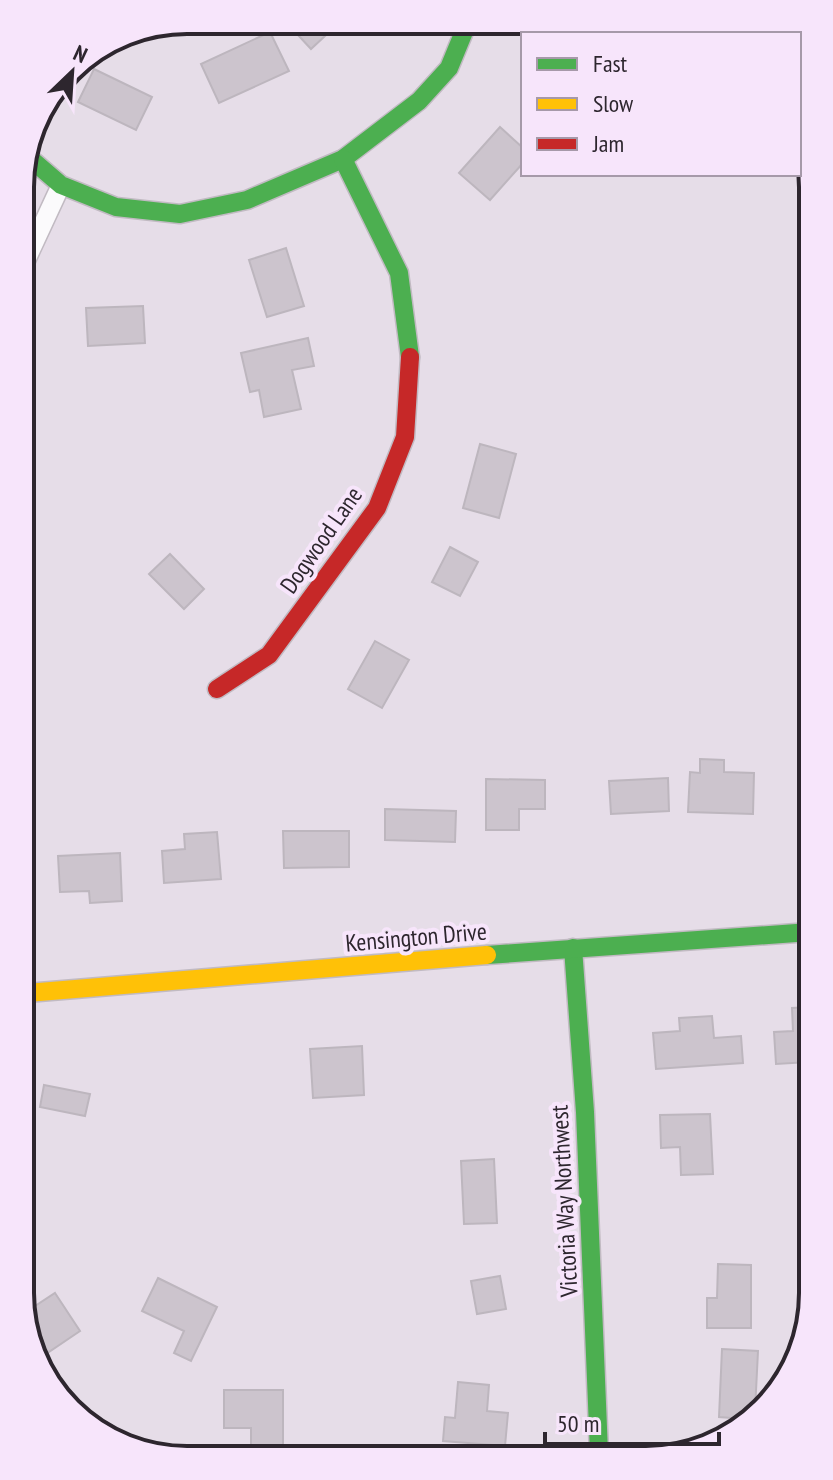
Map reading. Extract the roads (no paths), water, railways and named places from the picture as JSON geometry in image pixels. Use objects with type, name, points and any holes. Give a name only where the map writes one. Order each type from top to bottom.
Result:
[{"type":"street","points":[[36,163],[61,185],[116,207],[180,214],[247,200],[343,159],[419,101],[449,68],[463,34]]},
{"type":"street","name":"Dogwood Lane","points":[[217,689],[269,655],[377,508],[405,437],[410,351],[399,273],[343,159]]},
{"type":"street","points":[[34,243],[61,185]]},
{"type":"street","name":"Kensington Drive","points":[[34,992],[799,933]]},
{"type":"street","name":"Victoria Way Northwest","points":[[573,948],[585,1112],[599,1446]]}]
